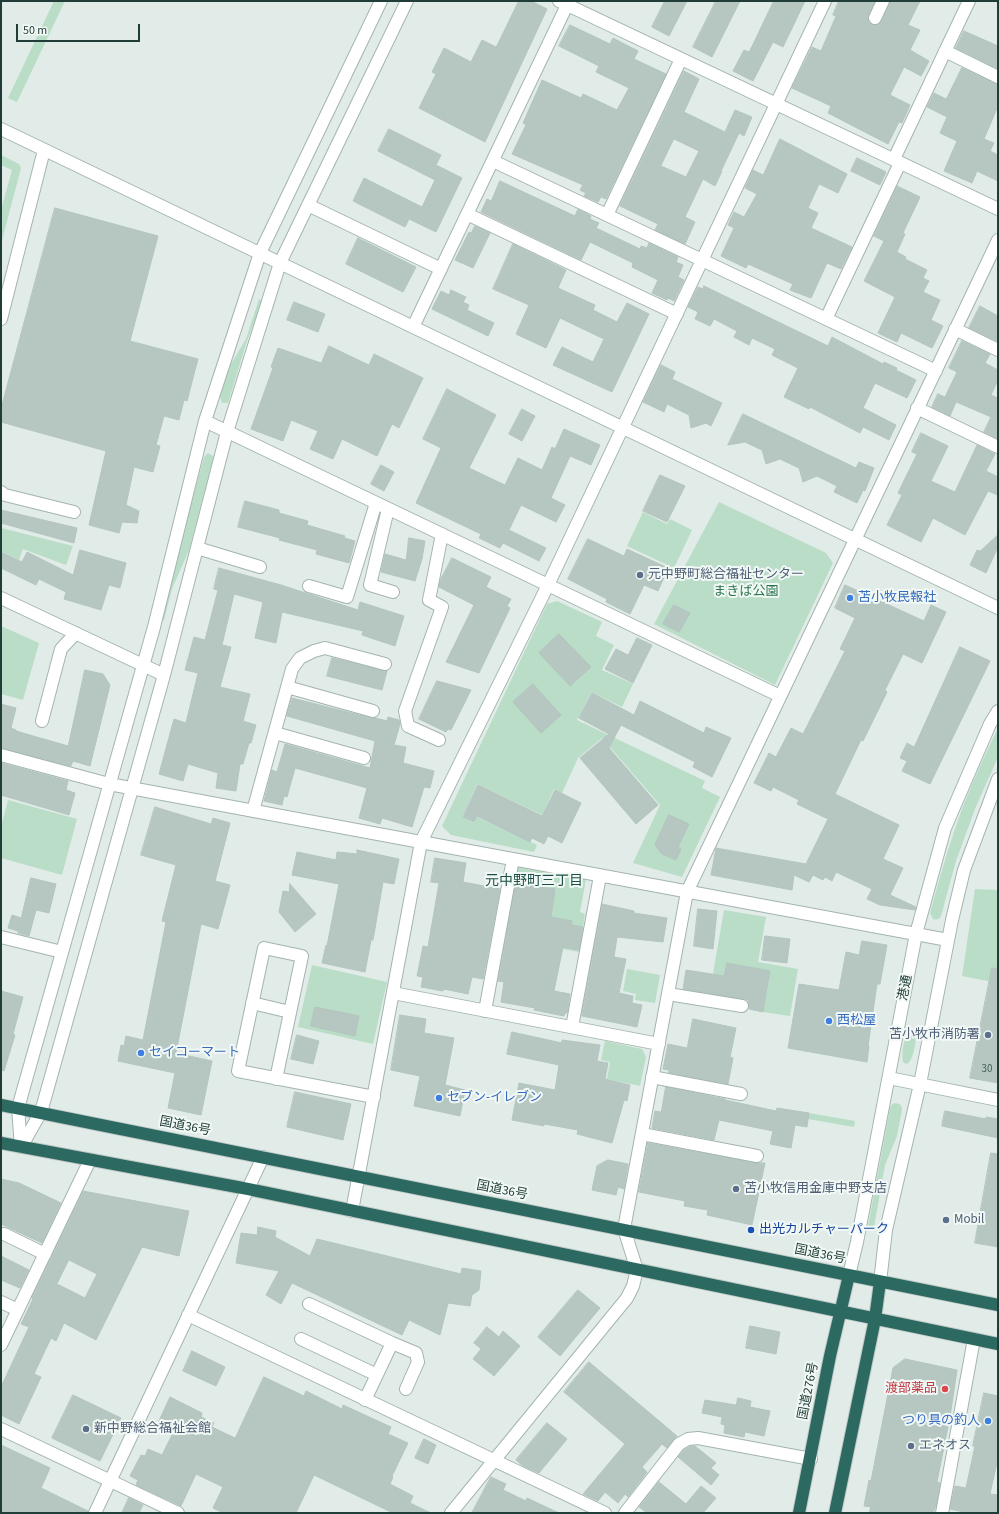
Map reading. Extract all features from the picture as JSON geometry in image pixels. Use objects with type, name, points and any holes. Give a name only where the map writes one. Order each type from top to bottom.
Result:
[{"type":"highway","name":"国道36号","points":[[1,1105],[998,1305]]},
{"type":"highway","points":[[1,1143],[248,1189],[998,1344]]},
{"type":"highway","name":"国道276号","points":[[799,1513],[811,1459],[830,1356],[849,1275]]},
{"type":"highway","points":[[835,1513],[875,1319],[880,1282]]},
{"type":"street","points":[[21,1147],[18,1108],[143,665],[205,421],[260,253],[381,1]]},
{"type":"street","points":[[21,1147],[41,1112],[164,675],[227,432],[280,263],[407,1]]},
{"type":"street","points":[[352,1211],[421,842],[548,585],[825,1]]},
{"type":"street","points":[[874,18],[883,1]]},
{"type":"street","points":[[826,319],[945,51],[969,1]]},
{"type":"street","points":[[414,327],[493,161],[565,2],[681,59],[998,209]]},
{"type":"street","points":[[945,51],[998,77]]},
{"type":"street","points":[[607,215],[681,59]]},
{"type":"street","points":[[1,129],[998,608]]},
{"type":"street","points":[[1,319],[44,150]]},
{"type":"street","points":[[493,161],[936,371]]},
{"type":"street","points":[[308,205],[441,269]]},
{"type":"street","points":[[468,214],[677,314]]},
{"type":"street","points":[[451,1513],[627,1298],[633,1286],[637,1270],[624,1230],[687,892],[998,240]]},
{"type":"street","points":[[955,329],[998,350]]},
{"type":"street","points":[[917,408],[998,447]]},
{"type":"street","points":[[205,421],[780,696]]},
{"type":"street","points":[[1,492],[74,512]]},
{"type":"street","points":[[309,586],[347,597],[376,503]]},
{"type":"street","points":[[388,509],[370,585],[394,592]]},
{"type":"street","points":[[439,740],[408,726],[405,711],[442,607],[429,600],[442,534]]},
{"type":"street","points":[[197,548],[260,567]]},
{"type":"street","points":[[1,600],[76,633],[164,675]]},
{"type":"street","points":[[42,722],[61,649],[76,633]]},
{"type":"street","points":[[253,811],[292,669],[300,658],[324,648],[385,664]]},
{"type":"street","points":[[287,687],[373,710]]},
{"type":"street","name":"港通","points":[[849,1275],[857,1242],[916,934],[946,828],[990,724],[998,711]]},
{"type":"street","points":[[274,733],[364,758]]},
{"type":"street","points":[[1,754],[109,784],[948,940]]},
{"type":"street","points":[[880,1282],[886,1230],[920,1084],[948,940],[964,870],[998,779]]},
{"type":"street","points":[[485,1011],[513,859]]},
{"type":"street","points":[[572,1027],[600,876]]},
{"type":"street","points":[[1,937],[62,952]]},
{"type":"street","points":[[276,1079],[302,956],[264,948],[238,1071],[276,1079],[374,1097]]},
{"type":"street","points":[[393,993],[659,1044]]},
{"type":"street","points":[[668,994],[742,1006]]},
{"type":"street","points":[[252,1003],[290,1012]]},
{"type":"street","points":[[652,1077],[741,1094]]},
{"type":"street","points":[[889,1078],[998,1100]]},
{"type":"street","points":[[642,1134],[757,1156]]},
{"type":"street","points":[[95,1513],[263,1157]]},
{"type":"street","points":[[1,1345],[90,1160]]},
{"type":"street","points":[[4,1234],[44,1254]]},
{"type":"street","points":[[1,1302],[18,1310]]},
{"type":"street","points":[[309,1304],[416,1353],[418,1362],[406,1389]]},
{"type":"street","points":[[188,1315],[605,1513]]},
{"type":"street","points":[[301,1339],[377,1375]]},
{"type":"street","points":[[942,1513],[974,1339]]},
{"type":"street","points":[[365,1400],[392,1343]]},
{"type":"street","points":[[1,1429],[178,1513]]},
{"type":"street","points":[[625,1513],[679,1444],[688,1439],[698,1438],[811,1459]]},
{"type":"green space","points":[[54,1],[65,1],[17,102],[8,98]]},
{"type":"green space","points":[[1,155],[19,164],[21,168],[1,244],[1,210],[12,170],[1,165]]},
{"type":"green space","points":[[259,299],[262,301],[246,344],[228,403],[222,403],[220,397],[231,364],[246,339]]},
{"type":"green space","points":[[208,453],[213,456],[213,459],[189,550],[172,589],[164,620],[160,619],[204,457]]},
{"type":"green space","name":"まきば公園","points":[[719,502],[826,553],[833,563],[775,685],[654,624]]},
{"type":"green space","points":[[643,512],[667,524],[670,519],[692,530],[674,568],[627,546]]},
{"type":"green space","points":[[1,528],[73,546],[66,565],[23,549],[19,560],[1,551]]},
{"type":"green space","points":[[557,601],[602,622],[596,636],[614,645],[602,670],[633,684],[622,707],[591,692],[577,720],[705,781],[702,788],[720,797],[682,877],[633,863],[660,805],[602,738],[578,758],[562,793],[554,789],[542,815],[477,784],[462,817],[474,823],[477,817],[537,845],[534,852],[451,835],[442,826],[547,604]]},
{"type":"green space","points":[[1,626],[39,643],[23,700],[1,694]]},
{"type":"green space","points":[[998,728],[998,757],[975,809],[956,861],[941,916],[936,920],[933,919],[930,913],[954,831],[972,785]]},
{"type":"green space","points":[[8,800],[77,819],[62,875],[1,858],[1,827]]},
{"type":"green space","points":[[515,867],[586,879],[580,912],[585,914],[579,952],[541,945],[542,942],[503,935]]},
{"type":"green space","points":[[975,889],[998,890],[998,983],[962,976]]},
{"type":"green space","points":[[724,910],[766,917],[758,962],[798,969],[790,1016],[763,1012],[769,981],[748,977],[749,967],[727,963],[721,999],[709,997]]},
{"type":"green space","points":[[312,965],[387,982],[373,1044],[298,1027]]},
{"type":"green space","points":[[627,969],[660,975],[655,1003],[635,1000],[636,994],[623,991]]},
{"type":"green space","points":[[911,1030],[914,1030],[916,1037],[912,1058],[907,1064],[904,1063],[902,1056],[906,1036]]},
{"type":"green space","points":[[605,1041],[642,1049],[646,1057],[640,1086],[607,1079],[610,1062],[601,1060]]},
{"type":"green space","points":[[895,1103],[902,1107],[897,1136],[885,1165],[874,1227],[868,1226],[890,1108],[892,1104]]},
{"type":"green space","points":[[809,1113],[855,1121],[854,1127],[808,1119]]},
{"type":"building","points":[[519,1],[531,1],[547,9],[485,142],[419,108],[436,74],[432,72],[444,48],[471,62],[482,40],[496,47]]},
{"type":"building","points":[[665,1],[687,1],[669,36],[652,27]]},
{"type":"building","points":[[716,1],[740,1],[712,57],[693,47]]},
{"type":"building","points":[[774,1],[805,1],[783,47],[773,42],[753,81],[733,71],[744,50],[749,52]]},
{"type":"building","points":[[839,1],[875,1],[868,18],[869,23],[875,25],[882,21],[890,1],[920,1],[908,25],[920,30],[910,50],[929,61],[921,76],[904,67],[890,95],[910,105],[902,123],[899,122],[888,144],[828,113],[831,106],[792,88],[812,47],[821,51],[836,16],[833,15]]},
{"type":"building","points":[[570,25],[610,44],[613,38],[638,51],[634,59],[666,74],[606,199],[601,197],[598,202],[584,196],[586,193],[580,190],[583,185],[512,154],[526,125],[523,123],[542,80],[581,98],[583,94],[617,110],[629,88],[596,72],[599,66],[559,46]]},
{"type":"building","points":[[964,31],[998,46],[998,69],[956,48]]},
{"type":"building","points":[[962,68],[998,84],[998,106],[984,139],[994,143],[990,151],[998,155],[998,181],[977,171],[972,183],[944,171],[957,141],[940,133],[947,117],[927,107],[934,93],[946,99]]},
{"type":"building","points":[[684,71],[699,79],[684,112],[725,132],[735,110],[752,117],[744,136],[739,133],[715,186],[703,179],[685,217],[695,222],[685,244],[655,230],[658,224],[620,206]],"holes":[[[674,139],[699,151],[686,177],[661,166]]]},
{"type":"building","points":[[389,129],[441,155],[436,165],[462,178],[436,232],[409,219],[405,227],[353,201],[364,178],[422,207],[435,180],[378,151]]},
{"type":"building","points":[[780,139],[847,174],[838,193],[819,184],[808,208],[818,213],[811,228],[852,247],[841,269],[827,263],[811,298],[790,290],[793,284],[748,264],[746,268],[721,256],[734,228],[728,225],[734,212],[744,217],[757,194],[745,188],[753,170],[763,175]]},
{"type":"building","points":[[857,158],[886,172],[880,185],[851,171]]},
{"type":"building","points":[[500,181],[575,216],[578,209],[591,216],[590,219],[599,223],[596,228],[640,249],[641,246],[647,248],[649,243],[678,257],[676,262],[683,265],[678,277],[684,280],[674,301],[668,298],[667,300],[652,293],[658,280],[632,267],[633,263],[590,242],[581,260],[481,212],[487,199],[491,201]]},
{"type":"building","points":[[897,186],[920,197],[903,233],[905,234],[897,252],[906,257],[905,259],[927,270],[923,278],[929,281],[923,292],[940,300],[931,320],[943,326],[932,348],[901,333],[897,342],[878,333],[895,297],[864,281],[884,241],[874,236]]},
{"type":"building","points":[[55,208],[158,236],[130,341],[198,359],[187,401],[184,400],[179,420],[164,416],[156,445],[160,446],[153,472],[134,467],[126,505],[139,511],[137,523],[122,522],[119,533],[89,525],[106,451],[1,422],[1,409]]},
{"type":"building","points":[[475,226],[490,233],[473,268],[455,260],[469,232],[471,233]]},
{"type":"building","points":[[358,238],[416,267],[403,292],[346,264]]},
{"type":"building","points":[[513,244],[566,270],[558,288],[595,305],[593,310],[617,322],[627,303],[649,314],[612,392],[553,365],[562,347],[593,362],[604,339],[560,318],[546,348],[516,334],[529,305],[493,289]]},
{"type":"building","points":[[704,286],[828,346],[832,337],[883,364],[884,362],[897,368],[896,370],[916,380],[907,398],[875,383],[863,408],[896,425],[889,440],[863,427],[860,433],[810,407],[809,409],[784,397],[798,368],[772,355],[775,349],[752,338],[749,345],[734,337],[737,331],[714,319],[710,326],[695,319],[698,312],[688,307],[698,287],[703,289]]},
{"type":"building","points":[[451,290],[466,297],[463,302],[469,305],[467,310],[494,323],[488,336],[432,309],[441,291],[449,295]]},
{"type":"building","points":[[294,302],[325,314],[318,332],[287,320]]},
{"type":"building","points":[[980,306],[998,316],[997,341],[969,328]]},
{"type":"building","points":[[962,341],[990,354],[985,363],[998,370],[998,380],[991,395],[998,398],[998,401],[991,417],[945,397],[957,372],[949,368]]},
{"type":"building","points":[[329,346],[369,365],[374,354],[423,378],[399,428],[392,424],[377,456],[342,439],[333,459],[310,449],[318,431],[291,420],[283,441],[251,429],[273,368],[271,367],[278,348],[321,363]]},
{"type":"building","points":[[661,365],[675,372],[672,379],[722,403],[711,426],[706,423],[691,428],[689,415],[667,404],[664,412],[643,402]]},
{"type":"building","points":[[447,389],[496,415],[469,468],[505,485],[518,458],[542,470],[552,447],[555,449],[564,429],[600,445],[591,465],[570,456],[551,498],[565,505],[556,522],[521,505],[509,530],[546,548],[539,561],[503,543],[500,548],[479,538],[481,534],[416,503],[441,448],[423,439]]},
{"type":"building","points":[[938,394],[956,402],[950,416],[932,407]]},
{"type":"building","points":[[998,403],[998,439],[984,432]]},
{"type":"building","points":[[522,409],[535,416],[522,441],[509,434]]},
{"type":"building","points":[[743,414],[856,468],[859,462],[874,468],[865,491],[863,490],[857,503],[834,492],[837,486],[817,476],[803,482],[799,468],[780,459],[766,464],[762,450],[745,442],[728,445]]},
{"type":"building","points":[[921,433],[948,446],[931,481],[955,492],[977,445],[995,454],[986,471],[998,477],[998,495],[988,491],[965,535],[933,518],[921,542],[887,525],[902,495],[898,493],[917,454],[912,452]]},
{"type":"building","points":[[381,465],[394,472],[384,491],[371,484]]},
{"type":"building","points":[[660,475],[685,486],[667,522],[643,511]]},
{"type":"building","points":[[245,501],[279,510],[279,513],[308,521],[307,525],[345,536],[344,538],[355,541],[349,563],[316,554],[317,550],[279,540],[280,538],[238,527]]},
{"type":"building","points":[[1,510],[77,528],[74,543],[1,523]]},
{"type":"building","points":[[998,535],[998,547],[986,573],[970,565],[977,550],[980,551]]},
{"type":"building","points":[[409,538],[425,541],[422,559],[415,581],[381,572],[385,554],[406,560]]},
{"type":"building","points":[[588,539],[624,556],[627,549],[668,568],[658,591],[644,585],[630,614],[606,602],[607,599],[568,579]]},
{"type":"building","points":[[80,550],[126,563],[120,588],[109,585],[101,610],[64,599],[66,592],[39,579],[36,585],[1,568],[1,552],[22,562],[27,552],[73,575]]},
{"type":"building","points":[[452,558],[491,577],[486,587],[511,599],[507,606],[510,608],[479,673],[446,662],[474,605],[439,587],[440,581]]},
{"type":"building","points":[[219,568],[281,585],[358,610],[360,602],[404,616],[395,646],[362,635],[363,631],[282,612],[276,643],[255,638],[263,602],[234,594],[222,645],[231,647],[220,687],[250,694],[243,721],[256,725],[243,764],[240,764],[236,791],[216,788],[218,773],[188,764],[183,781],[159,774],[174,719],[186,723],[198,673],[185,670],[194,637],[205,640],[218,590],[214,589]]},
{"type":"building","points":[[845,585],[924,621],[931,605],[946,612],[922,663],[903,654],[885,690],[887,692],[863,741],[861,740],[835,794],[899,825],[883,859],[903,868],[890,895],[916,907],[915,910],[880,905],[867,899],[872,889],[836,872],[832,881],[825,877],[823,880],[813,875],[809,882],[794,875],[792,890],[711,875],[716,848],[806,864],[828,819],[797,804],[799,800],[773,787],[771,791],[754,783],[769,753],[776,757],[791,728],[803,734],[845,651],[840,649],[855,618],[835,608]]},
{"type":"building","points":[[674,605],[690,613],[679,632],[663,624]]},
{"type":"building","points":[[559,634],[591,667],[570,686],[539,653]]},
{"type":"building","points":[[637,638],[652,645],[633,683],[605,669],[616,649],[628,655]]},
{"type":"building","points":[[960,647],[990,661],[930,784],[902,771],[907,761],[900,758],[907,743],[914,747]]},
{"type":"building","points":[[332,658],[387,671],[382,690],[327,676]]},
{"type":"building","points":[[85,670],[103,674],[110,685],[90,766],[73,761],[71,766],[1,748],[1,704],[16,708],[11,728],[16,731],[68,746]]},
{"type":"building","points":[[437,681],[471,690],[451,730],[448,729],[446,732],[419,719]]},
{"type":"building","points":[[533,684],[561,715],[541,733],[513,702]]},
{"type":"building","points":[[592,693],[634,715],[640,701],[704,733],[706,727],[731,738],[712,777],[693,767],[695,762],[621,725],[609,748],[658,805],[636,824],[580,758],[609,734],[579,718]]},
{"type":"building","points":[[292,698],[371,718],[387,721],[388,717],[399,720],[400,724],[394,745],[406,747],[403,763],[434,771],[430,788],[424,787],[412,827],[382,818],[380,824],[359,818],[367,788],[295,768],[287,797],[284,796],[282,805],[264,801],[272,770],[277,772],[285,744],[370,768],[375,741],[287,716]]},
{"type":"building","points":[[1,763],[68,781],[66,790],[75,793],[69,815],[1,795]]},
{"type":"building","points":[[478,785],[542,816],[555,790],[581,803],[562,843],[548,836],[544,844],[532,838],[530,842],[477,816],[474,822],[463,817]]},
{"type":"building","points":[[155,807],[211,824],[213,818],[230,823],[215,881],[230,885],[218,929],[201,924],[176,1053],[212,1061],[201,1115],[168,1108],[175,1073],[118,1061],[121,1045],[124,1046],[126,1036],[143,1040],[166,922],[162,921],[176,865],[141,855]]},
{"type":"building","points":[[669,815],[689,824],[678,847],[681,849],[676,860],[662,854],[655,845]]},
{"type":"building","points":[[357,850],[399,859],[394,884],[383,882],[373,940],[371,940],[365,972],[322,963],[326,945],[327,946],[339,884],[292,875],[297,852],[336,860],[337,852],[357,854]]},
{"type":"building","points":[[435,858],[466,863],[463,882],[500,889],[483,979],[472,977],[468,994],[444,989],[443,991],[421,987],[423,977],[417,976],[423,946],[428,947],[439,883],[431,882]]},
{"type":"building","points":[[31,878],[56,884],[49,913],[36,910],[29,936],[8,928],[12,915],[21,918]]},
{"type":"building","points":[[290,884],[316,914],[295,932],[279,912],[283,891],[289,892]]},
{"type":"building","points":[[516,884],[555,889],[551,917],[572,921],[571,925],[583,927],[579,950],[563,947],[554,991],[570,994],[567,1013],[565,1013],[564,1016],[534,1010],[535,1008],[501,1002],[504,982],[498,981]]},
{"type":"building","points":[[602,904],[634,911],[634,913],[667,918],[663,942],[617,937],[614,957],[626,959],[619,993],[633,996],[632,1003],[642,1005],[637,1027],[582,1016]]},
{"type":"building","points":[[698,909],[717,911],[713,949],[694,946]]},
{"type":"building","points":[[765,936],[790,939],[787,963],[762,960]]},
{"type":"building","name":"西松屋","points":[[862,941],[887,945],[880,984],[877,984],[867,1062],[788,1048],[799,984],[839,990],[846,952],[859,955]]},
{"type":"building","points":[[727,963],[770,971],[763,1012],[749,1009],[748,1000],[683,989],[686,970],[724,976]]},
{"type":"building","name":"苫小牧市消防署","points":[[992,968],[998,969],[998,1083],[970,1078]]},
{"type":"building","points":[[1,991],[23,997],[13,1034],[15,1035],[4,1071],[1,1070]]},
{"type":"building","points":[[315,1007],[359,1016],[355,1036],[311,1026]]},
{"type":"building","points":[[400,1015],[426,1019],[424,1033],[454,1038],[445,1085],[465,1090],[460,1116],[414,1106],[420,1076],[391,1070]]},
{"type":"building","points":[[693,1019],[736,1028],[730,1057],[733,1058],[728,1084],[669,1073],[669,1070],[663,1069],[668,1044],[687,1048]]},
{"type":"building","points":[[512,1032],[562,1043],[562,1040],[600,1045],[597,1061],[608,1063],[605,1079],[630,1085],[627,1101],[624,1100],[612,1143],[577,1134],[578,1130],[512,1120],[519,1083],[555,1090],[559,1065],[507,1054]]},
{"type":"building","points":[[297,1035],[319,1041],[313,1064],[291,1059]]},
{"type":"building","points":[[666,1087],[776,1111],[777,1108],[809,1113],[807,1127],[795,1125],[791,1148],[770,1144],[773,1131],[719,1120],[714,1140],[652,1128],[655,1111],[661,1112]]},
{"type":"building","points":[[295,1092],[351,1104],[343,1140],[287,1127]]},
{"type":"building","points":[[945,1111],[986,1119],[986,1117],[998,1119],[998,1138],[942,1126]]},
{"type":"building","points":[[648,1143],[756,1163],[765,1163],[752,1225],[707,1215],[708,1210],[684,1206],[685,1201],[639,1192]]},
{"type":"building","points":[[991,1153],[998,1154],[998,1247],[975,1243]]},
{"type":"building","points":[[608,1160],[628,1164],[624,1189],[618,1187],[616,1195],[592,1190],[597,1166]]},
{"type":"building","points":[[1,1179],[19,1183],[61,1203],[42,1243],[1,1224]]},
{"type":"building","points":[[83,1191],[189,1211],[179,1256],[142,1247],[96,1340],[64,1323],[56,1341],[51,1338],[34,1374],[41,1377],[19,1424],[1,1415],[1,1387],[29,1327],[21,1324],[33,1299],[32,1298]],"holes":[[[69,1260],[97,1274],[85,1298],[57,1284]]]},
{"type":"building","points":[[258,1227],[276,1231],[275,1237],[310,1256],[317,1239],[461,1274],[462,1268],[481,1271],[479,1290],[472,1295],[470,1306],[448,1303],[440,1335],[409,1320],[402,1335],[292,1283],[281,1304],[266,1295],[279,1271],[236,1263],[241,1233],[257,1235]]},
{"type":"building","points":[[1,1256],[29,1270],[20,1288],[1,1280]]},
{"type":"building","points":[[578,1290],[600,1308],[560,1356],[538,1337]]},
{"type":"building","points":[[750,1326],[780,1332],[776,1354],[746,1348]]},
{"type":"building","points":[[487,1327],[499,1337],[503,1331],[520,1346],[494,1376],[473,1359],[481,1349],[474,1343]]},
{"type":"building","points":[[192,1351],[225,1367],[216,1386],[183,1371]]},
{"type":"building","name":"エネオス","points":[[905,1359],[957,1370],[950,1417],[937,1482],[940,1483],[936,1506],[933,1513],[869,1513],[871,1507],[864,1506],[869,1480],[871,1481],[893,1368]]},
{"type":"building","points":[[589,1362],[677,1436],[667,1448],[662,1444],[642,1467],[647,1472],[628,1497],[625,1494],[618,1503],[605,1492],[598,1501],[583,1494],[625,1444],[564,1392]]},
{"type":"building","points":[[264,1377],[304,1396],[306,1391],[342,1409],[343,1405],[391,1427],[388,1434],[408,1443],[392,1476],[393,1477],[390,1484],[413,1496],[410,1503],[431,1513],[393,1513],[314,1475],[296,1513],[223,1513],[213,1508],[223,1487],[196,1474],[181,1506],[136,1485],[138,1480],[130,1476],[141,1455],[145,1456],[148,1449],[162,1455],[173,1433],[157,1425],[170,1397],[202,1413],[201,1417],[214,1423],[212,1427],[235,1438]]},
{"type":"building","points":[[984,1393],[998,1396],[998,1458],[990,1494],[998,1495],[998,1513],[968,1513],[950,1509],[955,1486],[966,1488]]},
{"type":"building","name":"新中野総合福祉会館","points":[[73,1395],[121,1418],[100,1461],[52,1438]]},
{"type":"building","points":[[738,1398],[751,1401],[750,1407],[770,1411],[764,1436],[745,1432],[744,1437],[724,1433],[725,1425],[721,1424],[722,1417],[702,1413],[705,1400],[736,1405]]},
{"type":"building","points":[[547,1423],[567,1439],[539,1473],[523,1466],[516,1460]]},
{"type":"building","points":[[424,1439],[436,1445],[428,1464],[415,1458]]},
{"type":"building","points":[[1,1445],[50,1468],[41,1488],[88,1511],[88,1513],[1,1513]]},
{"type":"building","points":[[691,1446],[695,1446],[716,1463],[711,1468],[719,1475],[711,1485],[678,1457],[684,1450]]},
{"type":"building","points":[[491,1477],[506,1484],[503,1490],[526,1501],[527,1498],[559,1513],[472,1513]]},
{"type":"building","points":[[659,1482],[686,1504],[701,1486],[716,1498],[703,1513],[647,1513],[639,1507]]},
{"type":"building","points":[[129,1498],[143,1505],[139,1513],[122,1513]]},
{"type":"place","name":"元中野町総合福祉センター","points":[[640,575]]},
{"type":"place","name":"苫小牧民報社","points":[[850,598]]},
{"type":"place","name":"西松屋","points":[[829,1021]]},
{"type":"place","name":"苫小牧市消防署","points":[[988,1035]]},
{"type":"place","name":"セイコーマート","points":[[141,1053]]},
{"type":"place","name":"セブン-イレブン","points":[[439,1098]]},
{"type":"place","name":"苫小牧信用金庫中野支店","points":[[736,1189]]},
{"type":"place","name":"Mobil","points":[[946,1220]]},
{"type":"place","name":"出光カルチャーパーク","points":[[751,1230]]},
{"type":"place","name":"渡部薬品","points":[[945,1389]]},
{"type":"place","name":"つり具の釣人","points":[[988,1421]]},
{"type":"place","name":"新中野総合福祉会館","points":[[86,1429]]},
{"type":"place","name":"エネオス","points":[[911,1446]]},
{"type":"district","name":"元中野町三丁目","points":[[534,882]]}]
